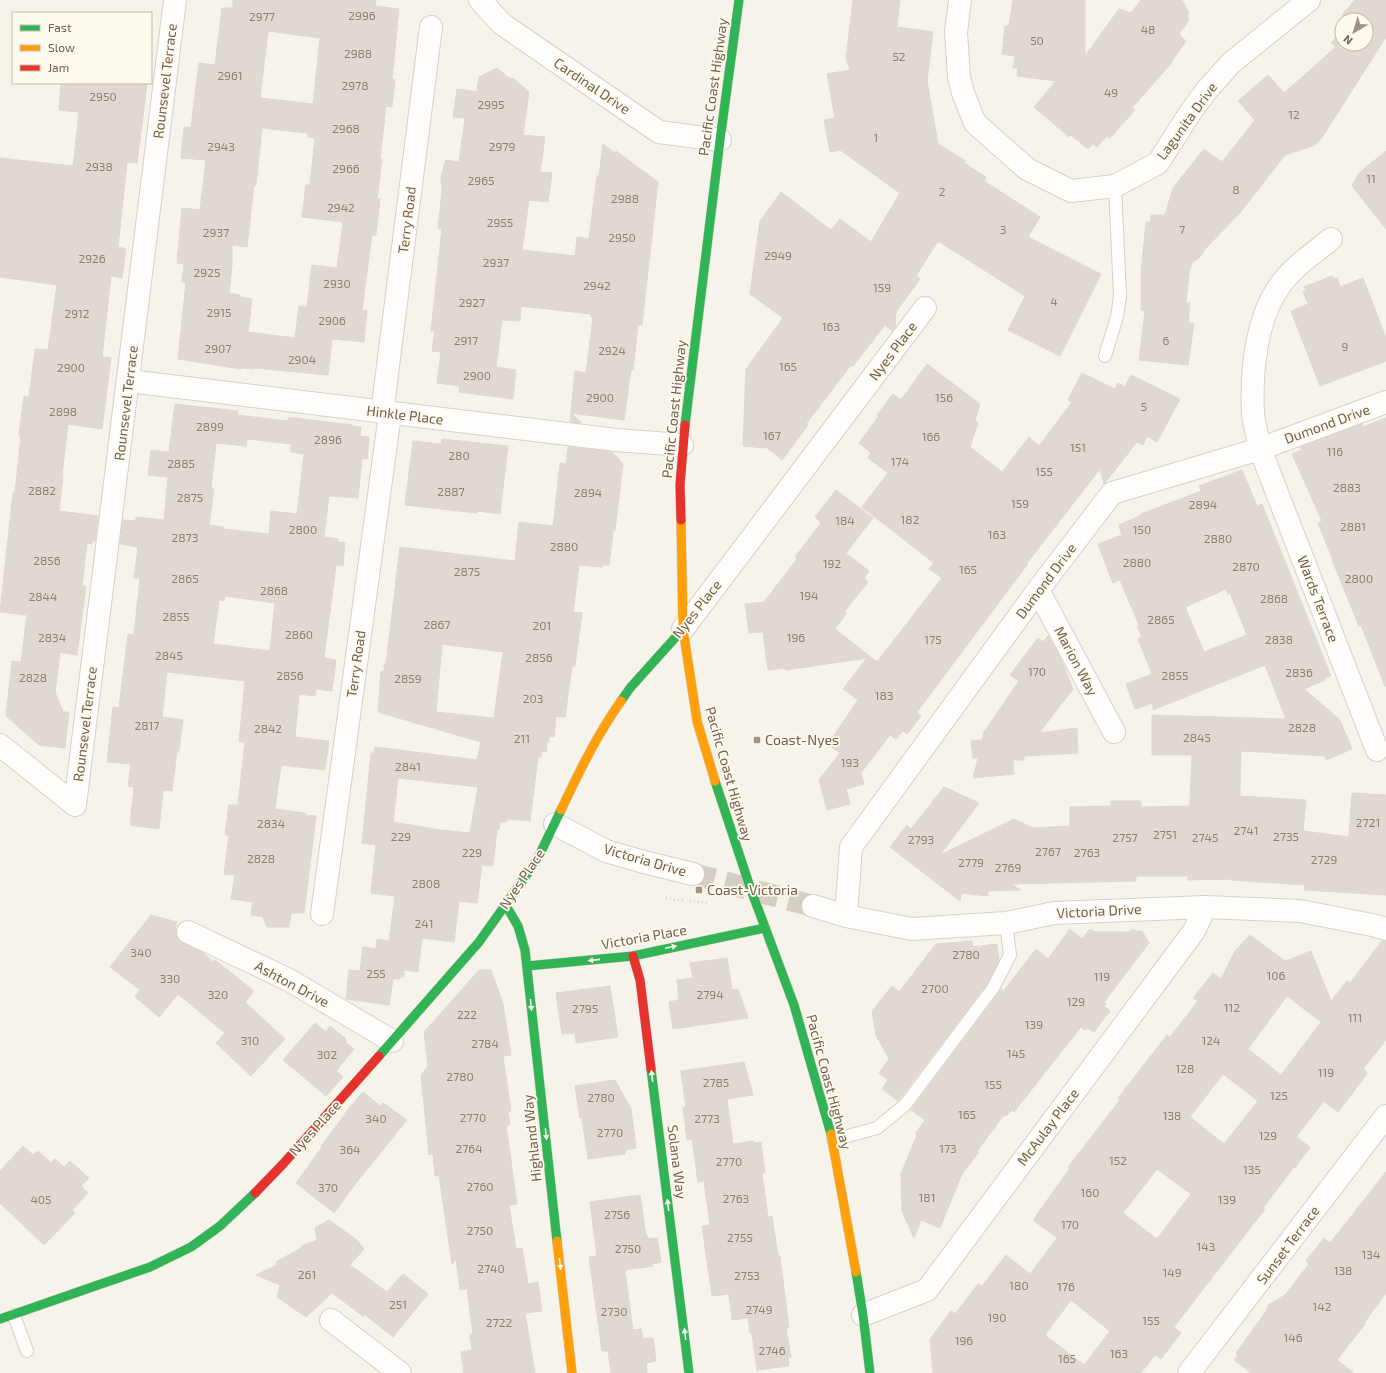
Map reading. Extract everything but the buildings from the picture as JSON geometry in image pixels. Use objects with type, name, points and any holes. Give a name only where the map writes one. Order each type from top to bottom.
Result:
[{"type":"main road","name":"Pacific Coast Highway","points":[[739,0],[684,419],[680,485],[684,629],[697,721],[730,830],[794,1005],[833,1140],[863,1315],[870,1373]]},
{"type":"main road","name":"Nyes Place","points":[[0,1319],[150,1267],[191,1247],[220,1226],[243,1205],[277,1170],[479,942],[537,860],[588,754],[606,722],[630,688],[684,629]]},
{"type":"main road","name":"Highland Way","points":[[506,904],[522,934],[527,966],[572,1373]]},
{"type":"main road","name":"Victoria Place","points":[[527,966],[633,956],[765,928]]},
{"type":"main road","name":"Solana Way","points":[[633,956],[640,980],[689,1373]]},
{"type":"street","name":"Rounsevel Terrace","points":[[0,745],[75,805],[129,381],[175,0]]},
{"type":"street","name":"Cardinal Drive","points":[[480,0],[502,24],[659,132],[720,140]]},
{"type":"street","name":"Lagunita Drive","points":[[960,0],[956,32],[959,77],[963,93],[975,123],[1027,169],[1071,191],[1115,186],[1158,163],[1190,113],[1231,63],[1309,0]]},
{"type":"street","name":"Terry Road","points":[[322,914],[386,413],[431,27]]},
{"type":"street","name":"Wards Terrace","points":[[1331,240],[1296,267],[1280,284],[1270,304],[1259,332],[1254,362],[1253,413],[1260,449],[1376,750]]},
{"type":"street","name":"Nyes Place","points":[[684,629],[925,308]]},
{"type":"street","name":"Hinkle Place","points":[[129,381],[616,440],[682,445]]},
{"type":"street","name":"Dumond Drive","points":[[846,916],[851,847],[1038,590],[1112,493],[1260,449],[1386,402]]},
{"type":"street","name":"Marion Way","points":[[1038,590],[1114,732]]},
{"type":"street","name":"Victoria Drive","points":[[555,824],[606,851],[693,874]]},
{"type":"street","name":"Victoria Drive","points":[[813,906],[846,916],[912,929],[1006,923],[1054,913],[1205,907],[1300,911],[1372,925],[1386,930]]},
{"type":"street","name":"McAulay Place","points":[[863,1315],[927,1290],[1194,931],[1205,907]]},
{"type":"street","name":"Ashton Drive","points":[[188,932],[289,980],[392,1041]]},
{"type":"street","name":"Sunset Terrace","points":[[1189,1373],[1386,1116]]},
{"type":"street","points":[[331,1320],[400,1373]]},
{"type":"lane","points":[[1105,356],[1117,317],[1120,296],[1115,186]]},
{"type":"lane","points":[[833,1140],[877,1128],[905,1105],[993,988],[1010,955],[1006,923]]},
{"type":"lane","points":[[14,1315],[27,1351]]},
{"type":"path","points":[[701,903],[707,903]]},
{"type":"tunnel","points":[[693,874],[813,906]]},
{"type":"traffic: fast","points":[[685,425],[720,140],[739,0]]},
{"type":"traffic: fast","points":[[621,701],[630,688],[683,629]]},
{"type":"traffic: fast","points":[[715,781],[751,890],[794,1005],[831,1134]]},
{"type":"traffic: fast","points":[[379,1056],[479,942],[537,860],[561,810]]},
{"type":"traffic: fast","points":[[505,904],[518,926],[525,950],[557,1241]]},
{"type":"traffic: fast","points":[[527,966],[633,956],[765,928]]},
{"type":"traffic: fast","points":[[651,1069],[689,1373]]},
{"type":"traffic: fast","points":[[0,1319],[150,1267],[191,1247],[220,1226],[255,1193]]},
{"type":"traffic: fast","points":[[856,1272],[870,1373]]},
{"type":"traffic: slow","points":[[681,520],[683,629],[697,721],[715,781]]},
{"type":"traffic: slow","points":[[561,810],[596,740],[621,701]]},
{"type":"traffic: slow","points":[[831,1134],[856,1272]]},
{"type":"traffic: slow","points":[[557,1241],[572,1373]]},
{"type":"traffic: jam","points":[[681,520],[680,485],[685,425]]},
{"type":"traffic: jam","points":[[633,956],[640,980],[651,1069]]},
{"type":"traffic: jam","points":[[255,1193],[283,1164],[379,1056]]},
{"type":"place","name":"Coast-Nyes","points":[[757,740]]},
{"type":"place","name":"Coast-Victoria","points":[[699,890]]}]
